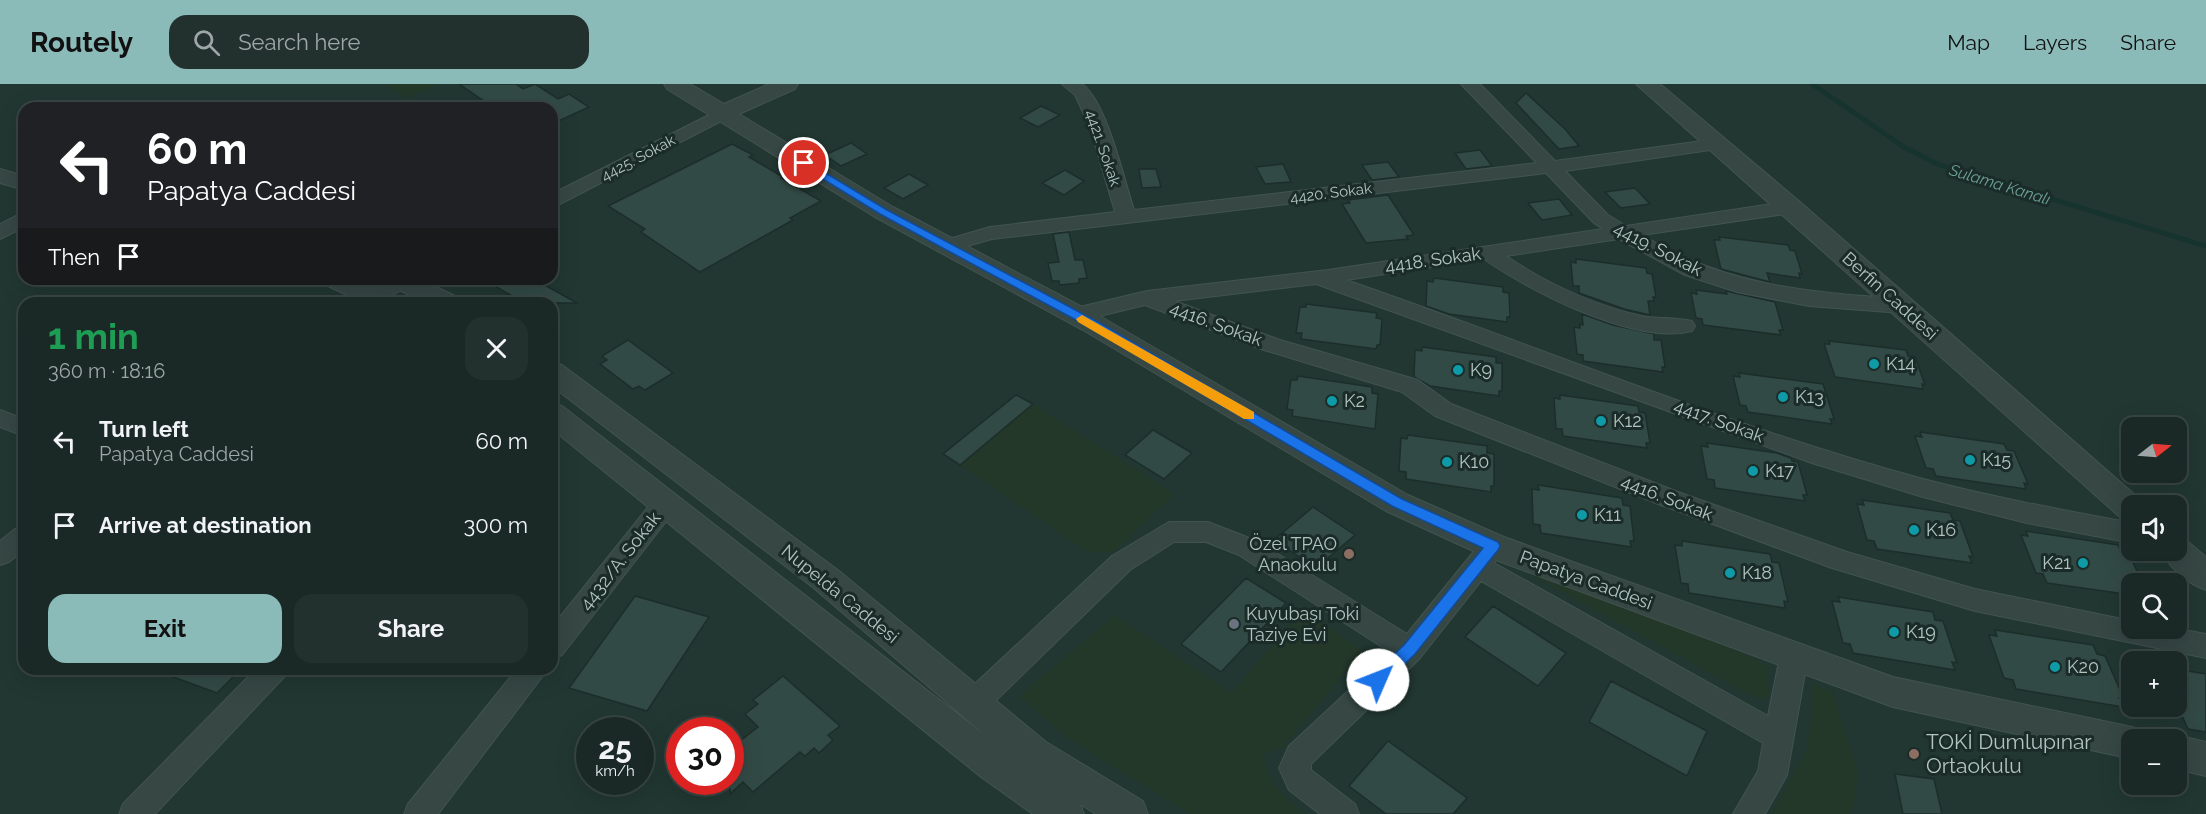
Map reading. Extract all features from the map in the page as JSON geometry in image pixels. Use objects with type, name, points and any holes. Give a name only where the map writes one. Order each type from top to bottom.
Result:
[{"type":"street","name":"Papatya Caddesi","points":[[675,84],[884,212],[1075,315],[1485,556],[1794,656],[1893,692],[2121,741]]},
{"type":"street","points":[[723,113],[788,84]]},
{"type":"street","name":"4421. Sokak","points":[[1071,84],[1082,92],[1099,127],[1126,217]]},
{"type":"street","name":"4419. Sokak","points":[[1470,84],[1601,219],[1692,270],[1744,287],[1809,299],[1902,306]]},
{"type":"street","name":"Berfin Caddesi","points":[[1647,84],[1791,207],[2121,500]]},
{"type":"street","name":"4425. Sokak","points":[[558,199],[723,113]]},
{"type":"street","name":"4420. Sokak","points":[[946,246],[990,233],[1553,167],[1717,144]]},
{"type":"street","points":[[0,157],[18,161]]},
{"type":"street","points":[[0,176],[18,181]]},
{"type":"street","name":"4418. Sokak","points":[[1075,315],[1105,306],[1147,298],[1317,277],[1791,207]]},
{"type":"street","points":[[0,233],[18,222]]},
{"type":"street","points":[[1487,252],[1505,266],[1582,305],[1640,323],[1684,326]]},
{"type":"street","name":"4417. Sokak","points":[[1317,277],[1735,428],[1868,472],[1978,501],[2121,531]]},
{"type":"street","points":[[345,285],[366,297]]},
{"type":"street","points":[[379,297],[395,285]]},
{"type":"street","points":[[412,285],[436,297]]},
{"type":"street","name":"4416. Sokak","points":[[1147,298],[1195,318],[1272,345],[1410,386],[1443,410],[1731,523],[1901,579],[2033,614],[2206,646]]},
{"type":"street","name":"Nupelda Caddesi","points":[[558,377],[827,580],[1034,754],[1129,814]]},
{"type":"street","points":[[0,417],[18,425]]},
{"type":"street","name":"Nupelda Caddesi","points":[[558,418],[1051,810]]},
{"type":"street","name":"4432/A. Sokak","points":[[563,615],[666,503]]},
{"type":"street","points":[[973,704],[1122,563],[1169,532],[1209,532],[1248,548],[1410,650]]},
{"type":"street","points":[[0,555],[18,541]]},
{"type":"street","points":[[1344,814],[1300,780],[1294,768],[1300,755],[1410,650],[1485,556],[1780,737]]},
{"type":"street","points":[[2187,560],[2206,577]]},
{"type":"street","points":[[1748,814],[1772,775],[1794,656]]},
{"type":"street","points":[[134,814],[268,675]]},
{"type":"street","points":[[419,814],[529,675]]},
{"type":"street","points":[[2187,755],[2206,759]]},
{"type":"green space","points":[[384,84],[439,84],[405,98]]},
{"type":"green space","points":[[1033,404],[1174,494],[1114,552],[1088,552],[960,465]]},
{"type":"green space","points":[[1519,565],[1759,660],[1768,668],[1769,695],[1760,699],[1747,693],[1518,568]]},
{"type":"green space","points":[[1304,608],[1363,651],[1282,748],[1264,754],[1265,764],[1272,781],[1283,795],[1305,814],[1190,814],[1069,739],[1019,696],[1115,615],[1231,693]]},
{"type":"green space","points":[[1811,684],[1833,692],[1858,774],[1852,814],[1771,814],[1806,751],[1812,715]]},
{"type":"building","points":[[459,84],[516,84],[523,89],[535,84],[558,99],[569,94],[589,107],[558,121],[558,102],[485,102]]},
{"type":"building","points":[[1526,93],[1565,129],[1579,146],[1559,149],[1516,103]]},
{"type":"building","points":[[1041,106],[1060,115],[1038,127],[1020,118]]},
{"type":"building","points":[[851,143],[867,154],[841,166],[825,155]]},
{"type":"building","points":[[732,144],[753,155],[749,157],[783,177],[781,178],[821,201],[790,218],[793,220],[700,272],[641,232],[645,229],[608,206]]},
{"type":"building","points":[[1480,150],[1492,166],[1466,169],[1455,153]]},
{"type":"building","points":[[1388,162],[1399,177],[1372,180],[1362,165]]},
{"type":"building","points":[[1283,164],[1291,182],[1265,184],[1256,167]]},
{"type":"building","points":[[1139,169],[1156,169],[1161,187],[1142,188]]},
{"type":"building","points":[[1065,170],[1084,181],[1064,195],[1042,183]]},
{"type":"building","points":[[909,174],[928,185],[903,199],[884,188]]},
{"type":"building","points":[[1635,188],[1650,204],[1621,208],[1605,192]]},
{"type":"building","points":[[1388,195],[1414,235],[1406,236],[1408,239],[1366,243],[1342,204],[1350,203],[1348,200]]},
{"type":"building","points":[[1559,199],[1572,215],[1542,220],[1528,203]]},
{"type":"building","points":[[1069,232],[1075,260],[1083,260],[1087,278],[1079,279],[1079,283],[1060,285],[1059,281],[1052,281],[1048,263],[1059,262],[1053,234]]},
{"type":"building","points":[[1719,237],[1788,245],[1790,250],[1795,251],[1802,274],[1799,273],[1800,278],[1767,273],[1770,282],[1721,269],[1714,240],[1720,240]]},
{"type":"building","points":[[1576,259],[1646,268],[1647,273],[1652,274],[1656,297],[1653,297],[1654,301],[1648,301],[1650,315],[1624,309],[1579,293],[1579,286],[1573,286],[1571,262],[1576,263]]},
{"type":"building","points":[[1434,278],[1503,287],[1503,292],[1509,293],[1510,317],[1507,317],[1507,322],[1449,314],[1426,306],[1427,281],[1433,282]]},
{"type":"building","points":[[493,285],[545,285],[577,303],[558,303],[558,297],[514,297]]},
{"type":"building","points":[[1696,290],[1727,294],[1726,291],[1775,302],[1783,330],[1779,330],[1781,335],[1703,325],[1702,319],[1696,318],[1691,293],[1697,294]]},
{"type":"building","points":[[1306,304],[1377,313],[1376,318],[1382,319],[1380,345],[1377,345],[1376,349],[1301,339],[1302,333],[1296,333],[1300,307],[1306,307]]},
{"type":"building","points":[[1582,314],[1613,325],[1654,334],[1654,340],[1661,340],[1665,367],[1662,367],[1663,372],[1583,361],[1583,355],[1577,354],[1574,327],[1580,328],[1580,324],[1583,325]]},
{"type":"building","points":[[628,340],[673,373],[645,390],[639,386],[633,389],[600,364],[607,360],[602,356]]},
{"type":"building","name":"K14","points":[[1829,341],[1906,350],[1908,356],[1915,357],[1925,385],[1922,384],[1923,389],[1835,377],[1824,344],[1830,344]]},
{"type":"building","name":"K9","points":[[1422,347],[1496,357],[1496,363],[1502,363],[1502,391],[1499,391],[1499,396],[1430,386],[1414,377],[1415,350],[1422,351]]},
{"type":"building","name":"K13","points":[[1739,373],[1823,384],[1834,419],[1830,419],[1832,424],[1748,412],[1746,406],[1740,405],[1733,376],[1740,377]]},
{"type":"building","name":"K2","points":[[1298,376],[1372,387],[1372,393],[1378,394],[1375,429],[1292,416],[1293,410],[1287,409],[1291,380],[1297,380]]},
{"type":"building","points":[[1016,395],[1033,404],[960,465],[943,454]]},
{"type":"building","name":"K12","points":[[1560,395],[1638,406],[1639,412],[1645,413],[1650,443],[1646,443],[1647,448],[1563,436],[1562,429],[1556,429],[1554,398],[1560,399]]},
{"type":"building","points":[[1153,430],[1192,453],[1164,479],[1125,455]]},
{"type":"building","name":"K15","points":[[1920,432],[2004,444],[2007,450],[2014,451],[2028,484],[2024,483],[2026,489],[1936,476],[1933,469],[1926,468],[1915,436],[1922,437]]},
{"type":"building","name":"K10","points":[[1408,435],[1487,446],[1487,453],[1494,454],[1494,486],[1491,486],[1491,492],[1406,479],[1406,472],[1399,471],[1401,438],[1407,439]]},
{"type":"building","name":"K17","points":[[1707,443],[1777,453],[1798,462],[1807,495],[1803,495],[1805,501],[1715,488],[1714,480],[1707,479],[1701,446],[1708,447]]},
{"type":"building","name":"K11","points":[[1538,485],[1622,498],[1623,505],[1630,506],[1634,541],[1630,541],[1631,547],[1541,533],[1540,525],[1533,524],[1532,489],[1539,490]]},
{"type":"building","name":"K16","points":[[1862,500],[1950,513],[1953,520],[1960,521],[1973,557],[1969,556],[1972,563],[1877,549],[1874,541],[1867,540],[1857,504],[1864,505]]},
{"type":"building","points":[[1313,507],[1355,535],[1316,568],[1274,540]]},
{"type":"building","name":"K21","points":[[2026,531],[2118,545],[2121,561],[2132,561],[2138,573],[2121,573],[2121,593],[2047,583],[2043,574],[2036,573],[2021,535],[2028,536]]},
{"type":"building","name":"K18","points":[[1682,541],[1770,554],[1772,562],[1779,563],[1788,602],[1784,601],[1785,608],[1689,593],[1688,584],[1681,583],[1675,545],[1682,546]]},
{"type":"building","name":"Kuyubaşı Toki Taziye Evi","points":[[1246,578],[1286,603],[1221,672],[1181,644]]},
{"type":"building","points":[[635,596],[709,617],[647,711],[569,688]]},
{"type":"building","name":"K19","points":[[1838,597],[1933,612],[1935,620],[1943,621],[1957,663],[1952,662],[1955,670],[1853,653],[1850,644],[1843,643],[1832,601],[1840,602]]},
{"type":"building","points":[[1493,606],[1566,653],[1538,686],[1465,637]]},
{"type":"building","name":"K20","points":[[1995,630],[2093,645],[2097,654],[2105,656],[2121,692],[2121,698],[2119,698],[2121,707],[2016,689],[2013,680],[2004,678],[1989,635],[1997,636]]},
{"type":"building","points":[[2187,671],[2206,674],[2206,732],[2188,729],[2183,718],[2176,717],[2187,717]]},
{"type":"building","points":[[168,675],[235,675],[217,693]]},
{"type":"building","points":[[783,676],[840,726],[828,735],[833,740],[819,753],[814,748],[805,756],[800,752],[753,792],[744,783],[744,738],[758,727],[745,714],[758,704],[753,700]]},
{"type":"building","points":[[1611,681],[1707,731],[1687,776],[1589,722]]},
{"type":"building","points":[[1388,741],[1467,798],[1453,814],[1386,814],[1349,786]]},
{"type":"building","points":[[1895,774],[1934,779],[1942,814],[1903,814]]},
{"type":"waterway","name":"Sulama Kanalı","points":[[1812,84],[1904,147],[1937,164],[2206,246]]},
{"type":"slow traffic","points":[[1082,319],[1249,416]]},
{"type":"place","name":"K14","points":[[1874,364]]},
{"type":"place","name":"K9","points":[[1458,370]]},
{"type":"place","name":"K13","points":[[1783,397]]},
{"type":"place","name":"K2","points":[[1332,401]]},
{"type":"place","name":"K12","points":[[1601,421]]},
{"type":"place","name":"K15","points":[[1970,460]]},
{"type":"place","name":"K10","points":[[1447,462]]},
{"type":"place","name":"K17","points":[[1753,471]]},
{"type":"place","name":"K11","points":[[1582,515]]},
{"type":"place","name":"K16","points":[[1914,530]]},
{"type":"place","name":"Özel TPAO Anaokulu","points":[[1349,554]]},
{"type":"place","name":"K21","points":[[2083,563]]},
{"type":"place","name":"K18","points":[[1730,573]]},
{"type":"place","name":"Kuyubaşı Toki Taziye Evi","points":[[1234,624]]},
{"type":"place","name":"K19","points":[[1894,632]]},
{"type":"place","name":"K20","points":[[2055,667]]},
{"type":"place","name":"TOKİ Dumlupınar Ortaokulu","points":[[1914,754]]},
{"type":"route","points":[[804,163],[884,212],[1093,324],[1397,503],[1493,546],[1410,650],[1378,680]]}]
